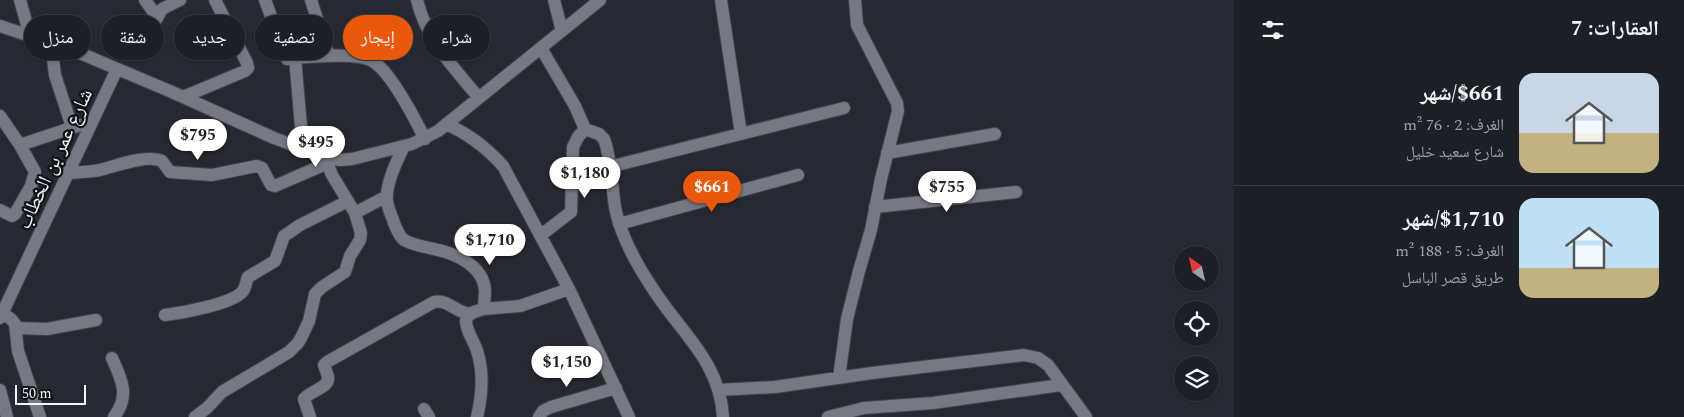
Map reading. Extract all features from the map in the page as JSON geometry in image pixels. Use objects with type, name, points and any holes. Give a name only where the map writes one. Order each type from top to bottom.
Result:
[{"type":"street","points":[[20,0],[24,15]]},
{"type":"street","points":[[144,0],[155,15]]},
{"type":"street","points":[[158,15],[162,9],[169,4],[180,0]]},
{"type":"street","points":[[183,97],[246,71],[248,68],[215,0]]},
{"type":"street","points":[[265,0],[271,15]]},
{"type":"street","points":[[311,0],[316,15]]},
{"type":"street","points":[[417,0],[428,34],[479,98]]},
{"type":"street","points":[[554,0],[562,31]]},
{"type":"street","points":[[91,59],[326,160],[352,159],[404,146],[425,138],[479,98],[600,0]]},
{"type":"street","points":[[721,0],[741,134]]},
{"type":"street","points":[[839,378],[847,319],[897,117],[897,103],[857,25],[855,0]]},
{"type":"street","points":[[0,26],[24,34]]},
{"type":"street","points":[[541,48],[575,106],[585,129],[599,134],[604,139],[615,208],[632,252],[653,290],[696,346],[710,369],[718,390],[724,417]]},
{"type":"street","points":[[333,56],[364,58],[374,62],[396,88],[425,138]]},
{"type":"street","points":[[53,60],[55,75],[72,127]]},
{"type":"street","points":[[295,60],[303,149]]},
{"type":"street","name":"شارع عمر بن الخطاب","points":[[1,316],[117,69]]},
{"type":"street","points":[[609,167],[844,108]]},
{"type":"street","points":[[0,116],[34,170],[33,180],[15,214],[10,215],[0,210]]},
{"type":"street","points":[[20,145],[72,127],[93,122]]},
{"type":"street","points":[[446,124],[478,141],[497,160],[512,182],[569,289],[616,388],[627,416]]},
{"type":"street","points":[[541,235],[571,212],[573,148],[578,137],[585,129]]},
{"type":"street","points":[[887,153],[995,134]]},
{"type":"street","points":[[404,146],[397,160],[387,196],[396,229],[402,238],[423,247],[452,253],[476,270],[482,279],[485,289],[484,309]]},
{"type":"street","points":[[69,173],[100,170],[125,163],[153,159],[162,161],[170,172],[204,176],[258,166],[262,168],[271,185],[275,186],[326,160]]},
{"type":"street","points":[[197,416],[222,392],[290,352],[298,343],[309,321],[315,294],[322,287],[345,272],[350,256],[360,240],[361,233],[355,213],[332,175],[326,160]]},
{"type":"street","points":[[620,224],[798,175]]},
{"type":"street","points":[[876,207],[1016,192]]},
{"type":"street","points":[[355,213],[387,196]]},
{"type":"street","points":[[165,315],[179,314],[238,296],[245,290],[248,277],[275,262],[284,236],[300,225],[348,200]]},
{"type":"street","points":[[477,417],[482,389],[477,351],[467,328],[466,321],[471,314],[484,309],[520,306],[569,289]]},
{"type":"street","points":[[310,417],[304,399],[307,395],[328,382],[324,366],[327,362],[434,302],[443,302],[456,310],[471,314]]},
{"type":"street","points":[[1,316],[12,320],[16,328],[18,351],[40,417]]},
{"type":"street","points":[[16,328],[47,329],[96,320]]},
{"type":"street","points":[[718,390],[776,387],[1024,355],[1038,358],[1048,365],[1086,417]]},
{"type":"street","points":[[112,358],[118,371],[124,398],[120,409],[114,417]]},
{"type":"street","points":[[828,417],[864,408],[933,403],[1061,385]]},
{"type":"street","points":[[539,417],[543,411],[616,388]]},
{"type":"street","points":[[0,390],[7,417]]}]
